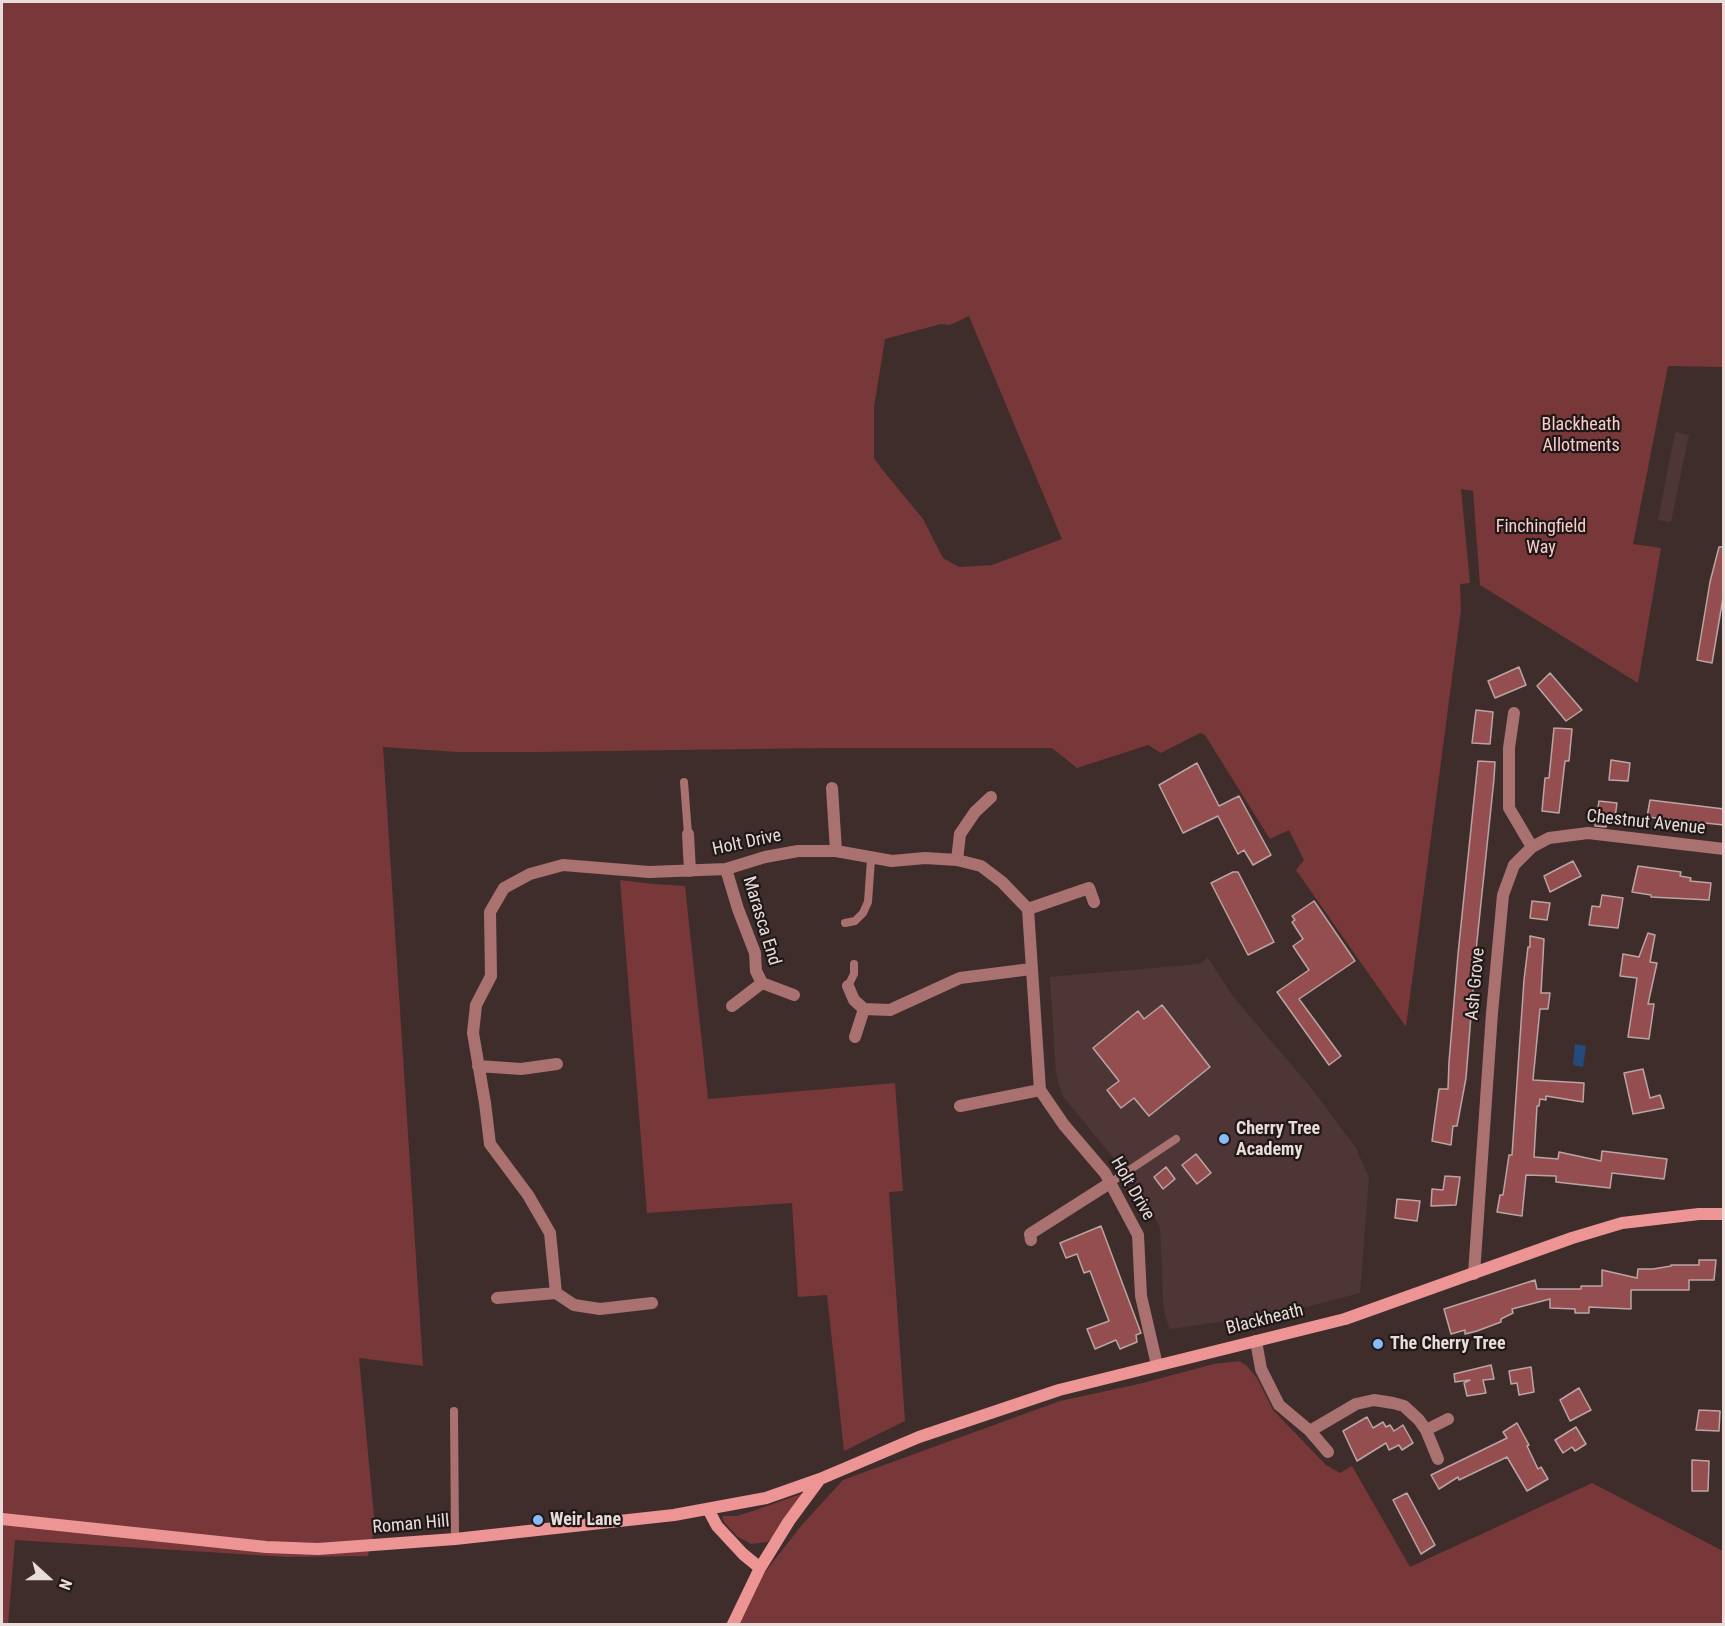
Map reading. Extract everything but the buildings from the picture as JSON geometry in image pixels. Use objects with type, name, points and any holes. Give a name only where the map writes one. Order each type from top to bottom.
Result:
[{"type":"main road","name":"Blackheath","points":[[820,1479],[919,1437],[1059,1390],[1345,1319],[1572,1238],[1622,1223],[1699,1214],[1724,1214]]},
{"type":"main road","name":"Roman Hill","points":[[2,1519],[266,1547],[318,1549],[456,1539],[674,1515],[766,1498],[820,1479]]},
{"type":"main road","points":[[733,1624],[760,1568],[789,1521],[820,1479]]},
{"type":"main road","points":[[708,1509],[717,1526],[743,1554],[760,1568]]},
{"type":"street","points":[[1514,713],[1509,748],[1509,808],[1532,847]]},
{"type":"street","points":[[832,788],[836,851]]},
{"type":"street","points":[[957,860],[960,834],[975,812],[991,797]]},
{"type":"street","name":"Chestnut Avenue","points":[[1532,847],[1549,838],[1588,833],[1724,849]]},
{"type":"street","points":[[687,834],[690,871]]},
{"type":"street","name":"Ash Grove","points":[[1474,1274],[1491,1025],[1503,895],[1514,865],[1532,847]]},
{"type":"street","name":"Holt Drive","points":[[556,1293],[550,1233],[528,1195],[490,1144],[473,1033],[476,1005],[491,976],[490,912],[504,888],[530,874],[564,865],[649,872],[690,871],[726,869],[765,857],[798,851],[836,851],[871,859],[957,860],[981,866],[1002,882],[1028,909]]},
{"type":"street","name":"Marasca End","points":[[726,869],[755,953],[756,971],[762,984],[794,995]]},
{"type":"street","points":[[960,1106],[983,1098],[1040,1090],[1028,909],[1089,888],[1094,902]]},
{"type":"street","points":[[848,986],[854,1000],[864,1010],[890,1010],[960,978],[1031,969]]},
{"type":"street","name":"Marasca End","points":[[732,1006],[762,984]]},
{"type":"street","points":[[855,1037],[864,1010]]},
{"type":"street","points":[[478,1066],[520,1069],[557,1064]]},
{"type":"street","name":"Holt Drive","points":[[1040,1090],[1064,1125],[1105,1173],[1138,1235],[1141,1296],[1157,1365]]},
{"type":"street","points":[[1030,1232],[1110,1183]]},
{"type":"street","points":[[498,1298],[556,1293],[574,1305],[600,1310],[652,1303]]},
{"type":"street","points":[[1256,1341],[1261,1369],[1279,1405],[1310,1431],[1328,1452]]},
{"type":"street","points":[[1310,1431],[1356,1404],[1374,1400],[1404,1406],[1426,1430],[1438,1459]]},
{"type":"street","points":[[1426,1430],[1448,1419]]},
{"type":"lane","points":[[684,782],[687,834]]},
{"type":"lane","points":[[845,923],[855,921],[863,913],[868,902],[871,859]]},
{"type":"lane","points":[[848,986],[854,974],[854,964]]},
{"type":"lane","points":[[1110,1183],[1176,1139]]},
{"type":"lane","points":[[454,1411],[456,1539]]},
{"type":"shaded area","points":[[1675,432],[1689,435],[1671,522],[1658,520]]},
{"type":"shaded area","name":"Cherry Tree Academy","points":[[1208,958],[1234,998],[1312,1089],[1356,1148],[1369,1178],[1360,1293],[1283,1313],[1170,1329],[1165,1316],[1163,1299],[1160,1227],[1141,1192],[1063,1096],[1059,1085],[1056,1072],[1050,977],[1199,964]]},
{"type":"green space","points":[[2,2],[1723,2],[1723,367],[1668,366],[1633,544],[1661,548],[1638,683],[1480,585],[1473,491],[1461,489],[1470,583],[1460,584],[1461,610],[1406,1027],[1296,870],[1304,860],[1289,830],[1270,839],[1205,735],[1200,733],[1161,753],[1148,745],[1077,768],[1052,748],[457,752],[383,747],[423,1366],[359,1358],[375,1527],[368,1556],[287,1557],[15,1540],[8,1624],[2,1624]],"holes":[[[969,316],[1062,539],[992,565],[959,567],[943,558],[923,519],[874,458],[874,407],[885,339],[941,324],[950,325]]]},
{"type":"green space","points":[[620,880],[685,886],[708,1099],[895,1083],[903,1191],[889,1192],[905,1421],[844,1451],[827,1295],[798,1297],[792,1203],[647,1213]]},
{"type":"green space","points":[[1239,1361],[1247,1366],[1257,1378],[1273,1410],[1326,1465],[1340,1473],[1352,1466],[1410,1567],[1592,1483],[1723,1551],[1723,1624],[732,1624],[744,1599],[801,1526],[843,1480],[1060,1401],[1143,1383],[1214,1364]]},
{"type":"green space","points":[[801,1494],[773,1537],[767,1542],[751,1544],[738,1537],[722,1517],[737,1516]]},
{"type":"water","points":[[1575,1044],[1586,1046],[1583,1067],[1573,1065]]},
{"type":"place","name":"Cherry Tree Academy","points":[[1224,1139]]},
{"type":"place","name":"The Cherry Tree","points":[[1378,1344]]},
{"type":"place","name":"Weir Lane","points":[[538,1520]]},
{"type":"park label","name":"Blackheath Allotments","points":[[1581,435]]},
{"type":"park label","name":"Finchingfield Way","points":[[1541,537]]}]
